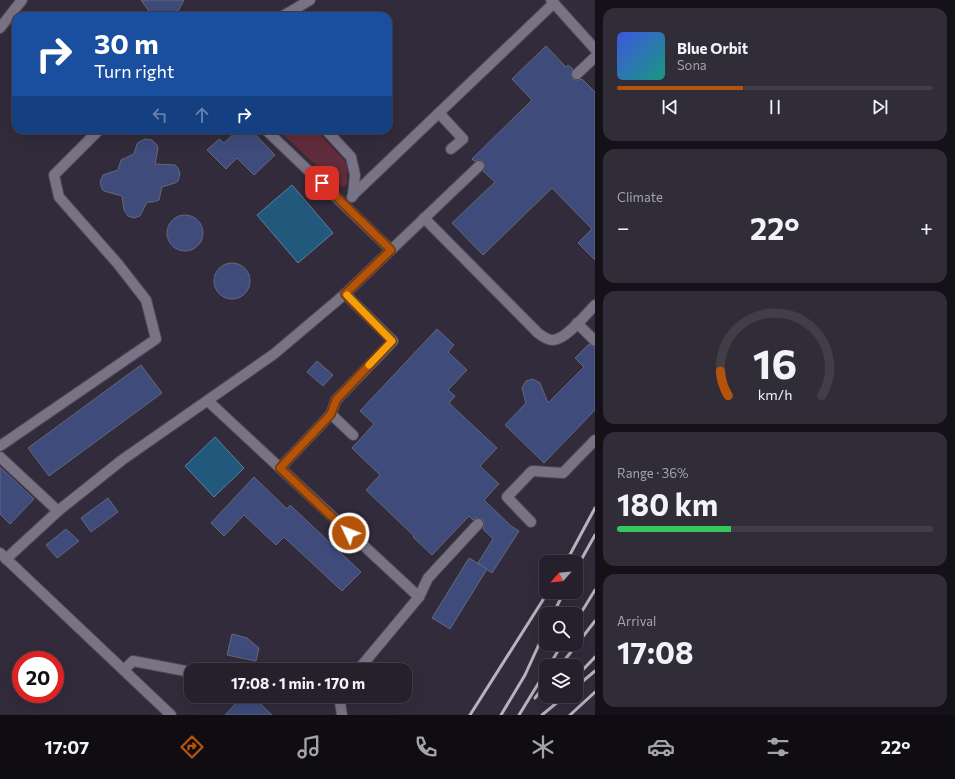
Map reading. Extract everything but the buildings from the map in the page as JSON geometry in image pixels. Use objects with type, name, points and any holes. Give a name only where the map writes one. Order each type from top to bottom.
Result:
[{"type":"street","points":[[13,12],[22,0]]},
{"type":"street","points":[[290,12],[310,0]]},
{"type":"street","points":[[344,205],[552,2],[595,50]]},
{"type":"street","points":[[0,28],[12,13]]},
{"type":"street","points":[[577,74],[595,57]]},
{"type":"street","points":[[439,113],[463,139],[451,149]]},
{"type":"street","points":[[0,446],[156,339],[146,300],[118,264],[59,197],[54,175],[95,134]]},
{"type":"street","points":[[270,134],[391,250]]},
{"type":"street","points":[[330,134],[351,157],[355,175],[353,195]]},
{"type":"street","points":[[171,715],[3,556],[122,460],[274,354],[345,294],[479,166]]},
{"type":"street","points":[[424,218],[538,333],[545,338],[552,340],[564,337],[595,305]]},
{"type":"street","points":[[280,468],[331,414],[336,400],[392,341],[345,294]]},
{"type":"street","points":[[577,323],[595,341]]},
{"type":"street","points":[[208,401],[419,597]]},
{"type":"street","points":[[331,414],[352,435]]},
{"type":"street","points":[[531,522],[507,497],[532,471],[563,473],[595,440]]},
{"type":"street","points":[[0,457],[58,511]]},
{"type":"street","points":[[364,663],[419,597],[428,578],[478,524]]},
{"type":"street","points":[[124,670],[133,661],[184,671]]},
{"type":"street","points":[[340,703],[342,715]]},
{"type":"shaded area","points":[[282,134],[320,134],[345,161],[347,166],[347,184],[343,187],[334,182]]},
{"type":"water","points":[[292,185],[333,233],[298,263],[257,215]]},
{"type":"water","points":[[215,437],[244,468],[214,497],[185,466]]},
{"type":"railway","points":[[570,555],[595,508]]},
{"type":"railway","points":[[583,556],[595,535]]},
{"type":"railway","points":[[583,610],[595,590]]},
{"type":"railway","points":[[470,715],[544,599]]},
{"type":"railway","points":[[556,607],[560,599]]},
{"type":"railway","points":[[565,659],[595,621]]},
{"type":"railway","points":[[501,715],[525,675],[539,644]]},
{"type":"railway","points":[[553,659],[558,651]]},
{"type":"railway","points":[[583,670],[595,657]]},
{"type":"railway","points":[[583,681],[595,671]]},
{"type":"railway","points":[[519,715],[539,682]]},
{"type":"railway","points":[[570,715],[595,692]]},
{"type":"railway","points":[[535,698],[539,693]]},
{"type":"railway","points":[[542,715],[557,703]]},
{"type":"slow traffic","points":[[347,295],[392,341],[369,365]]},
{"type":"route","points":[[322,183],[391,250],[345,294],[392,341],[336,400],[332,407],[331,414],[280,468],[349,533]]}]
